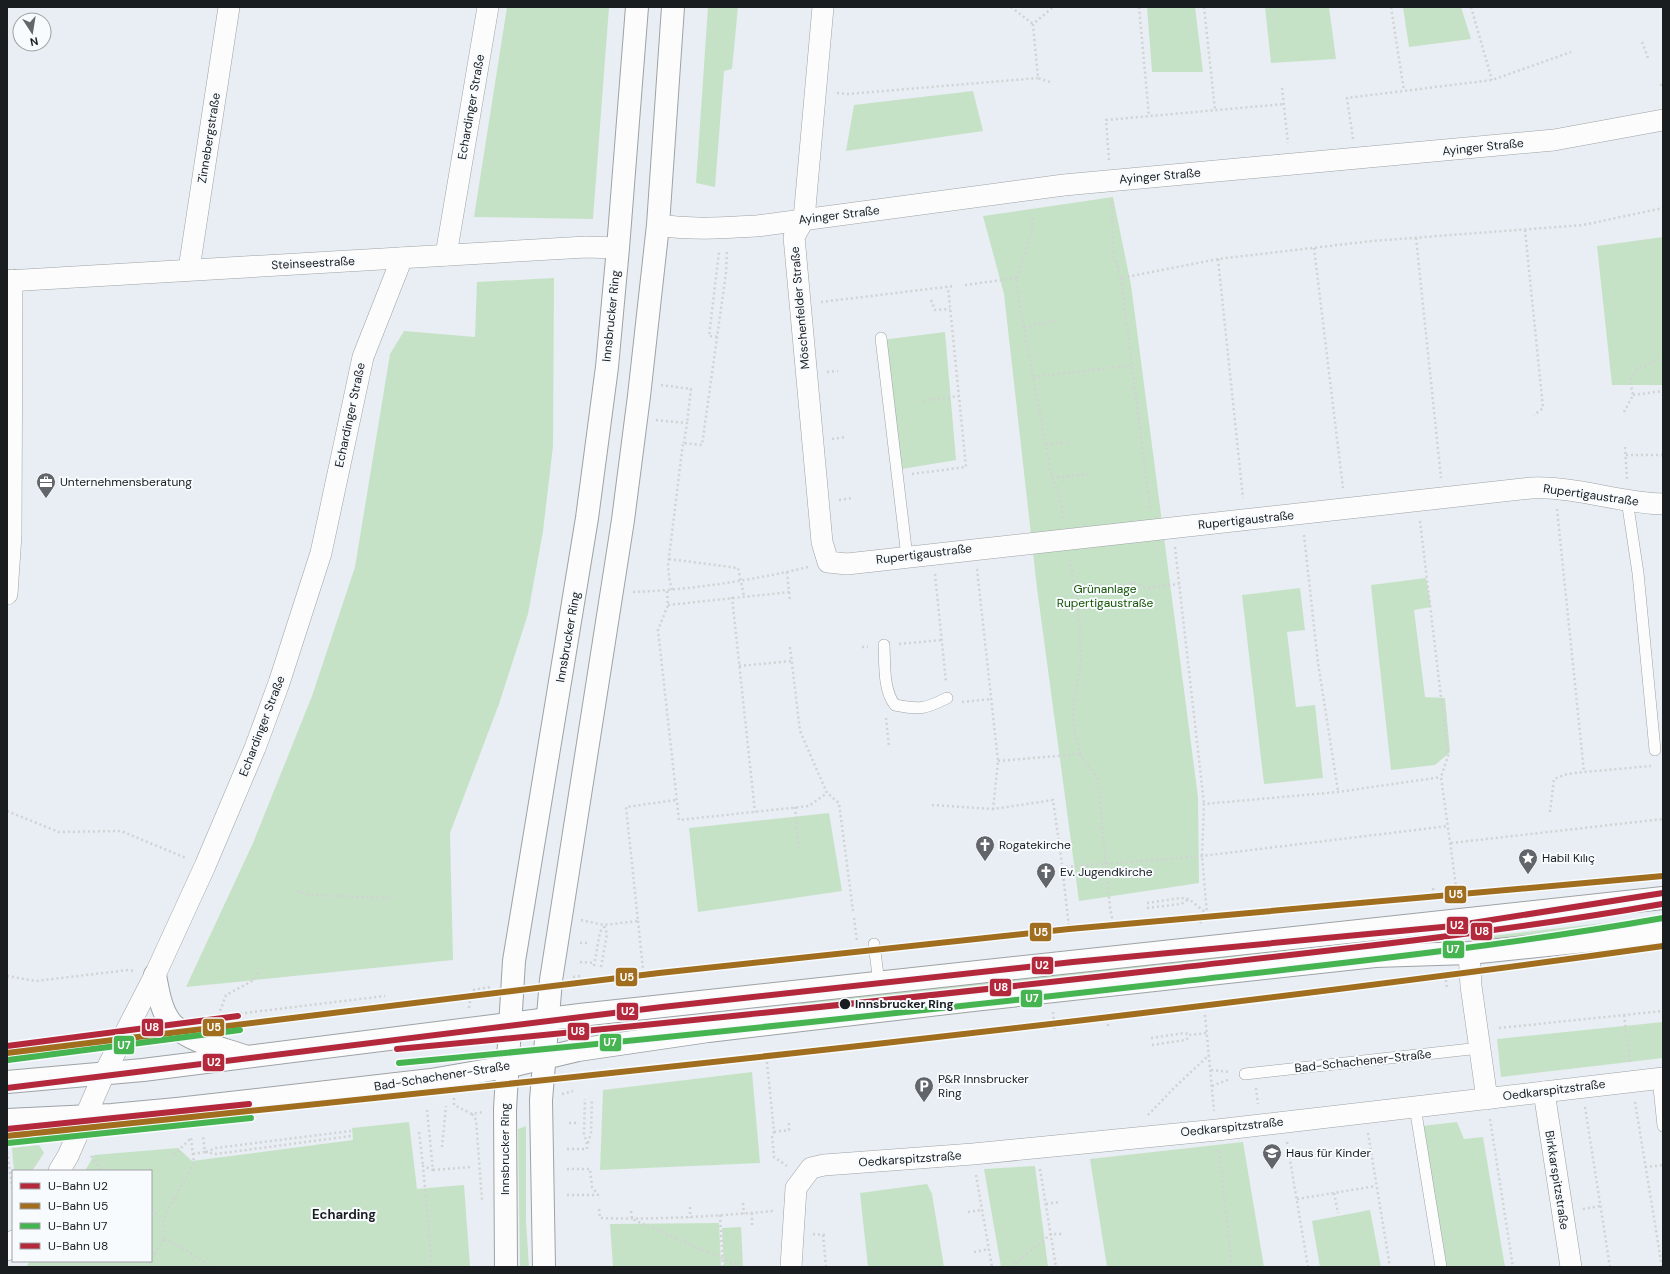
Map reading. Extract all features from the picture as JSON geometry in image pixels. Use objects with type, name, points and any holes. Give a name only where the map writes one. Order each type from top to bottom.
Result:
[{"type":"main road","name":"Innsbrucker Ring","points":[[506,1267],[506,1067],[515,953],[587,518],[607,367],[637,7]]},
{"type":"main road","points":[[544,1267],[540,1126],[551,980],[623,520],[658,225],[674,7]]},
{"type":"main road","points":[[7,1082],[104,1074],[548,1019],[1663,898]]},
{"type":"main road","points":[[1469,953],[1473,919]]},
{"type":"main road","name":"Bad-Schachener-Straße","points":[[7,1120],[86,1117],[242,1102],[451,1077],[506,1067],[578,1050],[708,1031],[981,1000],[1375,956],[1469,953],[1663,933]]},
{"type":"main road","points":[[155,975],[161,1004],[172,1024],[192,1037],[247,1057]]},
{"type":"street","name":"Zinnebergstraße","points":[[189,269],[229,7]]},
{"type":"street","name":"Echardinger Straße","points":[[446,255],[488,7]]},
{"type":"street","name":"Möschenfelder Straße","points":[[823,7],[804,219],[794,237],[822,542],[828,562]]},
{"type":"street","name":"Ayinger Straße","points":[[658,225],[713,229],[757,226],[1111,181],[1554,140],[1663,120]]},
{"type":"street","name":"Steinseestraße","points":[[10,280],[601,246],[618,248]]},
{"type":"street","name":"Echardinger Straße","points":[[60,1170],[68,1156],[104,1074],[155,975],[205,866],[255,748],[319,560],[363,357],[402,258]]},
{"type":"street","points":[[7,594],[11,535],[10,280]]},
{"type":"street","name":"Rupertigaustraße","points":[[828,562],[846,564],[975,548],[1246,521],[1443,498],[1549,489],[1585,492],[1627,500],[1663,504]]},
{"type":"street","points":[[1469,953],[1471,986],[1487,1099]]},
{"type":"street","name":"Oedkarspitzstraße","points":[[804,1176],[811,1168],[824,1165],[973,1154],[1036,1146],[1284,1122],[1544,1092],[1633,1088],[1661,1078]]},
{"type":"street","name":"Birkkarspitzstraße","points":[[1544,1092],[1571,1267]]},
{"type":"street","points":[[791,1267],[794,1201],[796,1188],[804,1176]]},
{"type":"lane","points":[[882,338],[907,557]]},
{"type":"lane","points":[[1627,500],[1638,573],[1656,750]]},
{"type":"lane","points":[[884,645],[888,690],[890,699],[895,705],[916,710],[933,706],[947,698]]},
{"type":"lane","points":[[874,944],[879,983]]},
{"type":"lane","name":"Bad-Schachener-Straße","points":[[1246,1074],[1479,1040]]},
{"type":"lane","points":[[1661,1078],[1663,1126]]},
{"type":"lane","points":[[1415,1106],[1441,1267]]},
{"type":"path","points":[[1011,7],[1033,24],[1038,78]]},
{"type":"path","points":[[1033,24],[1053,7]]},
{"type":"path","points":[[1139,7],[1149,116]]},
{"type":"path","points":[[1204,7],[1215,110]]},
{"type":"path","points":[[1391,7],[1404,91]]},
{"type":"path","points":[[1471,7],[1492,80]]},
{"type":"path","points":[[1642,42],[1648,58]]},
{"type":"path","points":[[1355,159],[1347,98],[1492,80],[1571,52]]},
{"type":"path","points":[[815,92],[848,94],[1038,78],[1050,82]]},
{"type":"path","points":[[1661,84],[1663,89]]},
{"type":"path","points":[[1282,88],[1290,165]]},
{"type":"path","points":[[1152,530],[1122,278],[1112,255],[1113,207],[1106,120],[1284,104]]},
{"type":"path","points":[[1122,278],[1218,259],[1372,241],[1583,225],[1663,208]]},
{"type":"path","points":[[1033,218],[1031,234],[1017,278],[1024,327],[1052,478],[1060,495],[1079,616],[1081,663],[1074,701],[1073,722],[1080,754],[1098,779],[1107,862],[1110,908],[1113,922]]},
{"type":"path","points":[[1525,230],[1543,408],[1534,415]]},
{"type":"path","points":[[1416,238],[1443,498]]},
{"type":"path","points":[[1314,248],[1346,509]]},
{"type":"path","points":[[684,444],[702,446],[726,273],[727,251]]},
{"type":"path","points":[[717,337],[709,336],[719,252]]},
{"type":"path","points":[[1218,259],[1246,521]]},
{"type":"path","points":[[965,285],[1017,278]]},
{"type":"path","points":[[800,305],[954,286]]},
{"type":"path","points":[[905,475],[966,467],[948,287]]},
{"type":"path","points":[[931,300],[935,310],[950,309]]},
{"type":"path","points":[[1024,327],[1054,321]]},
{"type":"path","points":[[1624,412],[1633,395],[1630,380],[1637,369],[1663,358]]},
{"type":"path","points":[[1033,377],[1132,365]]},
{"type":"path","points":[[658,385],[692,389],[684,444],[683,443],[668,559],[668,577],[672,590]]},
{"type":"path","points":[[1633,395],[1663,392]]},
{"type":"path","points":[[924,400],[959,396]]},
{"type":"path","points":[[654,420],[687,423]]},
{"type":"path","points":[[1046,444],[1070,442]]},
{"type":"path","points":[[1625,447],[1626,455],[1663,455]]},
{"type":"path","points":[[1052,478],[1088,474]]},
{"type":"path","points":[[1549,489],[1584,772]]},
{"type":"path","points":[[1418,501],[1448,756],[1441,777],[1456,886]]},
{"type":"path","points":[[1302,514],[1318,664],[1338,792]]},
{"type":"path","points":[[1173,528],[1204,804],[1202,856],[1206,913],[1200,923]]},
{"type":"path","points":[[975,548],[998,761],[993,809]]},
{"type":"path","points":[[934,553],[947,698],[953,703],[991,699]]},
{"type":"path","points":[[668,559],[738,568],[742,579],[744,596]]},
{"type":"path","points":[[631,592],[667,591],[787,572],[790,601]]},
{"type":"path","points":[[1075,592],[1136,583],[1146,588],[1179,584]]},
{"type":"path","points":[[667,591],[668,605],[658,630],[679,820],[809,806],[827,793]]},
{"type":"path","points":[[668,605],[790,592]]},
{"type":"path","points":[[732,597],[755,812]]},
{"type":"path","points":[[862,647],[942,640]]},
{"type":"path","points":[[790,647],[800,731],[827,793],[839,803],[853,911]]},
{"type":"path","points":[[739,666],[792,661]]},
{"type":"path","points":[[998,761],[1080,754]]},
{"type":"path","points":[[1550,812],[1554,779],[1567,774],[1652,766]]},
{"type":"path","points":[[1204,804],[1338,792],[1441,777]]},
{"type":"path","points":[[643,969],[626,807],[676,800]]},
{"type":"path","points":[[932,805],[993,809],[1053,800],[1062,864]]},
{"type":"path","points":[[795,807],[799,851]]},
{"type":"path","points":[[7,811],[60,832],[121,831],[205,866]]},
{"type":"path","points":[[1451,843],[1663,819]]},
{"type":"path","points":[[1066,867],[1107,862],[1202,856],[1448,826]]},
{"type":"path","points":[[1063,874],[1069,927]]},
{"type":"path","points":[[297,891],[309,895],[388,898],[394,895]]},
{"type":"path","points":[[1147,903],[1181,898],[1189,899],[1206,913]]},
{"type":"path","points":[[1147,908],[1181,904],[1189,899]]},
{"type":"path","points":[[854,918],[857,942]]},
{"type":"path","points":[[580,920],[604,926],[638,921]]},
{"type":"path","points":[[601,967],[607,934],[604,926]]},
{"type":"path","points":[[580,962],[594,965],[600,932],[604,926]]},
{"type":"path","points":[[580,943],[590,943]]},
{"type":"path","points":[[7,976],[36,981],[128,970],[155,975]]},
{"type":"path","points":[[214,1028],[226,995],[254,980],[259,970]]},
{"type":"path","points":[[230,1032],[236,1014],[385,996]]},
{"type":"path","points":[[1053,1008],[1055,1032]]},
{"type":"path","points":[[1479,1040],[1624,1015],[1663,1011]]},
{"type":"path","points":[[1108,1026],[1107,1016],[1118,1015]]},
{"type":"path","points":[[1205,1015],[1215,1117]]},
{"type":"path","points":[[1624,1015],[1633,1088],[1662,1267]]},
{"type":"path","points":[[1151,1038],[1185,1033],[1190,1035],[1207,1033]]},
{"type":"path","points":[[1152,1045],[1186,1040],[1190,1035]]},
{"type":"path","points":[[1144,1118],[1192,1069],[1209,1055]]},
{"type":"path","points":[[767,1062],[774,1132],[772,1135],[774,1157],[804,1176]]},
{"type":"path","points":[[1256,1089],[1258,1106]]},
{"type":"path","points":[[585,1099],[584,1133],[587,1144]]},
{"type":"path","points":[[567,1148],[586,1149],[591,1133],[592,1099]]},
{"type":"path","points":[[1487,1099],[1513,1267]]},
{"type":"path","points":[[1584,1101],[1610,1267]]},
{"type":"path","name":"Innsbrucker Ring","points":[[454,1105],[472,1114],[476,1120],[483,1206]]},
{"type":"path","points":[[442,1147],[446,1106]]},
{"type":"path","points":[[427,1110],[433,1170]]},
{"type":"path","points":[[1365,1113],[1390,1267]]},
{"type":"path","points":[[774,1132],[789,1130],[789,1120]]},
{"type":"path","points":[[1284,1122],[1308,1267]]},
{"type":"path","points":[[569,1123],[578,1123]]},
{"type":"path","points":[[193,1154],[216,1148],[351,1131]]},
{"type":"path","points":[[418,1132],[423,1166],[432,1267]]},
{"type":"path","points":[[203,1136],[205,1152]]},
{"type":"path","points":[[205,1152],[216,1154],[351,1136]]},
{"type":"path","points":[[152,1257],[164,1239],[163,1219],[194,1163],[191,1138],[174,1155]]},
{"type":"path","points":[[1036,1146],[1056,1267]]},
{"type":"path","points":[[1219,1150],[1232,1267]]},
{"type":"path","points":[[7,1152],[12,1185]]},
{"type":"path","points":[[88,1152],[101,1170]]},
{"type":"path","points":[[973,1154],[992,1267]]},
{"type":"path","points":[[1645,1167],[1663,1165]]},
{"type":"path","points":[[423,1166],[433,1170],[471,1167]]},
{"type":"path","points":[[567,1169],[590,1169],[592,1187],[598,1195],[598,1199]]},
{"type":"path","points":[[1297,1199],[1376,1186]]},
{"type":"path","points":[[1334,1193],[1338,1213]]},
{"type":"path","points":[[567,1195],[598,1195]]},
{"type":"path","points":[[1046,1204],[1059,1202]]},
{"type":"path","points":[[743,1204],[744,1214]]},
{"type":"path","points":[[690,1207],[690,1218]]},
{"type":"path","points":[[599,1209],[600,1218],[632,1219],[690,1218],[776,1211]]},
{"type":"path","points":[[968,1212],[982,1210]]},
{"type":"path","points":[[152,1211],[163,1219]]},
{"type":"path","points":[[631,1211],[632,1219]]},
{"type":"path","points":[[752,1213],[752,1228]]},
{"type":"path","points":[[720,1215],[723,1267]]},
{"type":"path","points":[[632,1219],[742,1267]]},
{"type":"path","points":[[1011,1267],[1051,1234],[1064,1234]]},
{"type":"path","points":[[823,1235],[826,1267]]},
{"type":"path","points":[[164,1239],[186,1250],[212,1267]]},
{"type":"path","points":[[974,1252],[989,1249]]},
{"type":"green space","points":[[507,7],[609,7],[593,219],[474,217]]},
{"type":"green space","points":[[708,7],[738,7],[732,69],[724,71],[715,187],[696,183]]},
{"type":"green space","points":[[1147,7],[1195,7],[1203,72],[1152,72]]},
{"type":"green space","points":[[1265,7],[1329,7],[1336,59],[1271,63]]},
{"type":"green space","points":[[1403,7],[1461,7],[1471,39],[1409,47]]},
{"type":"green space","points":[[973,91],[983,131],[846,151],[854,105]]},
{"type":"green space","name":"Grünanlage Rupertigaustraße","points":[[1113,197],[1131,285],[1198,797],[1199,883],[1079,901],[1037,588],[1004,294],[983,216]]},
{"type":"green space","points":[[1663,237],[1663,385],[1612,385],[1597,246]]},
{"type":"green space","points":[[554,278],[553,446],[543,531],[528,614],[499,704],[450,833],[453,960],[186,987],[253,843],[312,696],[355,567],[390,354],[404,331],[475,337],[477,282]]},
{"type":"green space","points":[[945,332],[956,460],[896,470],[881,340]]},
{"type":"green space","points":[[1426,578],[1431,607],[1414,610],[1425,697],[1445,698],[1450,752],[1435,765],[1391,770],[1371,585]]},
{"type":"green space","points":[[1300,588],[1305,630],[1287,632],[1296,707],[1315,705],[1323,778],[1264,784],[1242,595]]},
{"type":"green space","points":[[829,813],[842,891],[698,912],[689,828]]},
{"type":"green space","points":[[1663,916],[1663,923],[1483,942],[1483,937]]},
{"type":"green space","points":[[1434,934],[1436,944],[602,1035],[602,1031],[789,1009],[803,1002]]},
{"type":"green space","points":[[1663,1022],[1663,1058],[1501,1077],[1497,1039]]},
{"type":"green space","points":[[752,1072],[760,1163],[600,1170],[603,1090]]},
{"type":"green space","points":[[409,1122],[417,1189],[464,1185],[470,1267],[26,1267],[29,1262],[152,1262],[152,1170],[86,1170],[94,1155],[178,1148],[192,1161],[353,1140],[352,1128]]},
{"type":"green space","points":[[1457,1122],[1464,1139],[1483,1137],[1505,1267],[1436,1267],[1413,1127]]},
{"type":"green space","points":[[526,1126],[526,1222],[529,1267],[520,1267],[518,1129]]},
{"type":"green space","points":[[39,1134],[39,1137],[7,1140],[7,1135]]},
{"type":"green space","points":[[1243,1142],[1264,1267],[1107,1267],[1090,1159]]},
{"type":"green space","points":[[39,1145],[44,1153],[33,1170],[14,1170],[12,1148]]},
{"type":"green space","points":[[1035,1166],[1048,1267],[1001,1267],[984,1169]]},
{"type":"green space","points":[[927,1184],[932,1194],[944,1267],[868,1267],[860,1193]]},
{"type":"green space","points":[[1370,1210],[1381,1267],[1320,1267],[1312,1221]]},
{"type":"green space","points":[[719,1223],[721,1267],[613,1267],[610,1224]]},
{"type":"green space","points":[[741,1227],[743,1267],[724,1267],[722,1228]]},
{"type":"metro line","name":"U5","points":[[7,1053],[659,973],[1069,929],[1663,876]]},
{"type":"metro line","name":"U2","points":[[7,1088],[662,1007],[1073,962],[1453,926],[1663,893]]},
{"type":"metro line","name":"U8","points":[[397,1049],[782,1011],[1291,955],[1539,924],[1662,904]]},
{"type":"metro line","name":"U7","points":[[399,1063],[784,1025],[1292,969],[1540,938],[1663,918]]},
{"type":"metro line","name":"U5","points":[[7,1136],[629,1071],[1043,1025],[1456,974],[1663,946]]},
{"type":"metro line","name":"U8","points":[[7,1046],[238,1016]]},
{"type":"metro line","name":"U7","points":[[8,1060],[240,1030]]},
{"type":"metro line","name":"U8","points":[[7,1129],[249,1104]]},
{"type":"metro line","name":"U7","points":[[8,1143],[251,1118]]},
{"type":"place","name":"Unternehmensberatung","points":[[46,499]]},
{"type":"place","name":"Rogatekirche","points":[[985,862]]},
{"type":"place","name":"Habil Kılıç","points":[[1528,875]]},
{"type":"place","name":"Ev. Jugendkirche","points":[[1046,889]]},
{"type":"place","name":"Innsbrucker Ring","points":[[845,1004]]},
{"type":"place","name":"P&R Innsbrucker Ring","points":[[924,1103]]},
{"type":"place","name":"Haus für Kinder","points":[[1272,1170]]},
{"type":"district","name":"Echarding","points":[[344,1214]]}]
